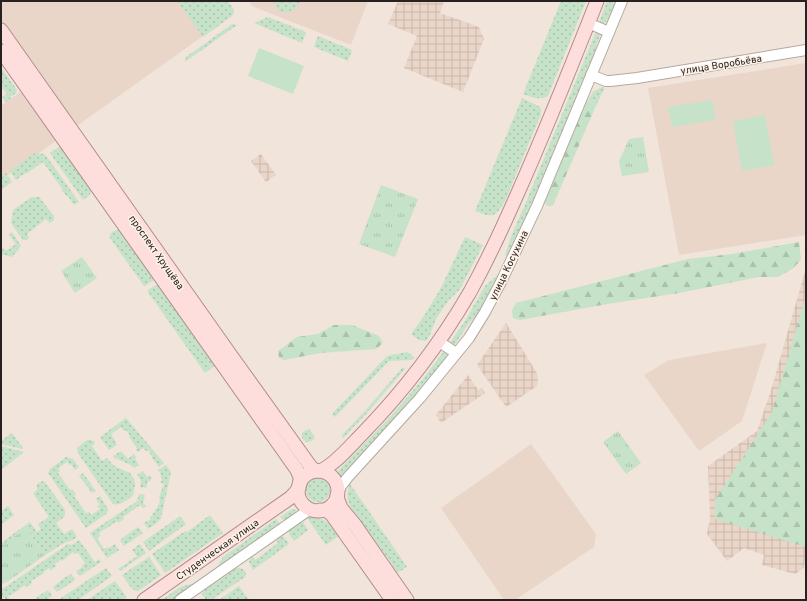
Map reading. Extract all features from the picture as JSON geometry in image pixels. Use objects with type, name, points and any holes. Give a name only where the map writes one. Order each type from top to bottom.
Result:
[{"type":"main road","points":[[392,600],[332,515],[327,511],[308,507],[300,498],[303,478],[306,475],[328,468],[394,399],[429,354],[470,292],[503,226],[530,165],[597,1]]},
{"type":"main road","name":"проспект Хрущёва","points":[[1,30],[311,467],[318,471]]},
{"type":"main road","name":"проспект Хрущёва","points":[[1,51],[297,470],[300,477],[300,498]]},
{"type":"main road","points":[[318,471],[328,474],[335,480],[338,500],[341,508],[355,525],[407,600]]},
{"type":"main road","points":[[319,510],[332,505],[337,495]]},
{"type":"main road","name":"Студенческая улица","points":[[144,600],[300,498]]},
{"type":"street","name":"улица Косухина","points":[[337,495],[341,486],[348,477],[420,398],[468,338],[485,312],[537,206],[622,1]]},
{"type":"street","points":[[588,23],[609,32]]},
{"type":"street","name":"улица Воробьёва","points":[[591,75],[606,81],[637,78],[806,50]]},
{"type":"street","points":[[438,341],[456,353]]},
{"type":"street","name":"Студенческая улица","points":[[180,600],[300,498]]},
{"type":"shaded area","points":[[5,1],[177,1],[203,36],[1,180],[1,106],[40,78],[1,23],[1,4]]},
{"type":"shaded area","points":[[249,1],[368,1],[351,45],[254,7]]},
{"type":"shaded area","points":[[398,1],[444,1],[440,13],[479,27],[484,39],[463,92],[404,68],[417,36],[388,24]]},
{"type":"shaded area","points":[[806,63],[806,235],[679,255],[648,88]]},
{"type":"shaded area","points":[[261,154],[276,175],[266,182],[251,161]]},
{"type":"shaded area","points":[[806,268],[806,553],[804,568],[795,574],[762,565],[764,555],[744,548],[727,561],[707,534],[710,518],[708,466],[757,431],[772,387]]},
{"type":"shaded area","points":[[506,323],[537,373],[538,378],[537,386],[506,407],[477,365]]},
{"type":"shaded area","points":[[767,343],[742,421],[699,451],[644,375],[669,360]]},
{"type":"shaded area","points":[[468,375],[478,390],[482,388],[485,393],[441,423],[436,415]]},
{"type":"shaded area","points":[[531,444],[596,534],[594,547],[515,600],[504,600],[441,508]]},
{"type":"green space","points":[[177,1],[228,1],[234,12],[232,16],[203,37]]},
{"type":"green space","points":[[274,1],[300,1],[298,6],[294,9],[282,12],[276,6]]},
{"type":"green space","points":[[561,1],[586,1],[548,96],[539,98],[523,94]]},
{"type":"green space","points":[[607,1],[617,1],[612,14],[603,24],[600,24],[600,20]]},
{"type":"green space","points":[[268,17],[306,32],[302,43],[254,23]]},
{"type":"green space","points":[[232,24],[237,25],[185,62],[186,57]]},
{"type":"green space","points":[[597,32],[600,35],[593,59],[531,210],[508,256],[505,255],[512,234]]},
{"type":"green space","points":[[318,36],[352,50],[348,61],[314,47]]},
{"type":"green space","points":[[259,48],[304,66],[293,94],[248,76]]},
{"type":"green space","points":[[2,69],[17,90],[16,93],[10,97],[11,99],[6,102],[2,97],[7,94],[1,86]]},
{"type":"green space","points":[[604,87],[604,89],[595,108],[596,104],[589,100],[586,103],[593,92]]},
{"type":"green space","points":[[522,98],[540,107],[541,114],[505,201],[499,211],[493,215],[486,215],[475,211]]},
{"type":"green space","points":[[589,100],[593,100],[596,104],[595,108],[554,203],[552,206],[548,206],[545,204],[545,201],[586,103]]},
{"type":"green space","points":[[712,100],[716,120],[672,127],[668,107]]},
{"type":"green space","points":[[765,115],[774,165],[742,171],[733,121]]},
{"type":"green space","points":[[643,137],[649,172],[622,176],[619,161],[629,139]]},
{"type":"green space","points":[[62,145],[91,188],[90,194],[83,200],[50,153]]},
{"type":"green space","points":[[35,153],[44,154],[47,157],[79,202],[74,205],[43,162],[16,180],[10,171]]},
{"type":"green space","points":[[6,173],[12,182],[1,190],[1,176]]},
{"type":"green space","points":[[381,185],[418,199],[395,257],[359,244]]},
{"type":"green space","points":[[32,197],[39,197],[54,216],[54,220],[50,223],[46,219],[27,234],[29,237],[27,240],[23,240],[11,223],[13,210]]},
{"type":"green space","points":[[116,230],[122,231],[154,279],[145,286],[110,238],[111,233]]},
{"type":"green space","points":[[12,232],[21,246],[12,257],[1,254],[1,248],[4,248],[6,251],[16,244],[9,235]]},
{"type":"green space","points":[[465,237],[483,245],[460,289],[448,301],[436,319],[429,337],[426,341],[419,340],[411,334],[441,288]]},
{"type":"green space","points":[[799,242],[801,260],[792,269],[778,277],[759,277],[679,293],[607,304],[520,320],[513,318],[512,310],[516,303],[688,259],[732,254]]},
{"type":"green space","points":[[82,257],[97,278],[75,293],[61,271]]},
{"type":"green space","points":[[499,274],[479,313],[469,323],[454,346],[449,344],[465,321],[485,286]]},
{"type":"green space","points":[[158,285],[216,365],[205,373],[148,292],[148,290]]},
{"type":"green space","points":[[806,295],[806,547],[715,519],[715,500],[772,412]]},
{"type":"green space","points":[[334,325],[352,325],[379,336],[383,343],[376,349],[320,353],[284,360],[279,358],[278,351],[297,337],[318,334]]},
{"type":"green space","points":[[446,350],[451,353],[429,381],[344,475],[340,475],[338,471],[389,418]]},
{"type":"green space","points":[[407,352],[414,357],[412,360],[389,361],[335,417],[332,414],[387,356]]},
{"type":"green space","points":[[403,367],[405,369],[343,438],[342,435]]},
{"type":"green space","points":[[126,418],[164,463],[159,467],[148,450],[146,451],[143,448],[138,452],[126,430],[124,431],[121,427],[111,434],[117,445],[109,450],[100,437]]},
{"type":"green space","points":[[309,429],[315,437],[311,441],[306,442],[302,438],[302,433]]},
{"type":"green space","points":[[618,431],[641,463],[626,474],[603,442]]},
{"type":"green space","points":[[12,433],[23,448],[22,449],[1,444],[1,441]]},
{"type":"green space","points":[[87,440],[94,441],[95,443],[92,446],[102,461],[107,458],[114,466],[130,473],[134,479],[135,484],[133,495],[126,501],[113,504],[78,453],[78,447]]},
{"type":"green space","points":[[1,446],[24,452],[1,470]]},
{"type":"green space","points":[[121,451],[128,459],[134,454],[139,465],[134,468],[113,456]]},
{"type":"green space","points":[[66,457],[73,459],[79,467],[75,470],[71,464],[70,465],[67,462],[58,468],[60,471],[58,473],[70,490],[72,489],[76,494],[74,496],[86,513],[89,512],[91,515],[100,509],[98,506],[100,505],[96,499],[100,496],[108,509],[106,514],[86,528],[48,473],[50,469]]},
{"type":"green space","points":[[166,465],[171,472],[161,518],[148,529],[144,523],[151,519],[150,517],[155,512],[155,509],[157,509],[164,484],[161,483],[161,474],[158,470]]},
{"type":"green space","points":[[143,471],[147,477],[150,475],[151,478],[150,481],[148,481],[146,488],[140,487],[141,481],[137,475]]},
{"type":"green space","points":[[83,473],[96,491],[92,493],[79,476]]},
{"type":"green space","points":[[313,478],[323,478],[330,485],[330,495],[323,502],[313,502],[306,495],[306,485]]},
{"type":"green space","points":[[43,481],[65,510],[65,516],[56,523],[64,534],[72,529],[77,537],[45,555],[26,528],[1,546],[1,543],[30,522],[37,532],[41,529],[38,524],[49,517],[33,493],[37,490],[37,484]]},
{"type":"green space","points":[[350,484],[407,567],[401,571],[395,572],[393,570],[392,564],[351,508],[348,496]]},
{"type":"green space","points":[[139,494],[145,495],[143,503],[146,506],[143,508],[140,505],[123,517],[124,519],[118,523],[117,521],[99,533],[100,536],[97,538],[104,549],[115,544],[119,550],[107,558],[90,533],[137,501]]},
{"type":"green space","points":[[8,506],[14,515],[1,525],[1,511]]},
{"type":"green space","points":[[292,509],[296,510],[296,514],[285,522],[280,517]]},
{"type":"green space","points":[[210,515],[223,533],[165,573],[152,554],[185,531],[187,532]]},
{"type":"green space","points":[[180,516],[186,524],[149,551],[143,542]]},
{"type":"green space","points":[[307,518],[318,518],[326,521],[340,535],[326,545]]},
{"type":"green space","points":[[276,519],[281,525],[174,600],[162,600],[180,587],[198,582],[216,569],[223,557]]},
{"type":"green space","points":[[302,520],[308,530],[294,541],[289,534],[289,530]]},
{"type":"green space","points":[[138,527],[143,533],[124,546],[120,540]]},
{"type":"green space","points":[[26,528],[45,555],[7,582],[1,584],[1,546]]},
{"type":"green space","points":[[280,536],[285,538],[289,544],[253,570],[249,562],[250,558],[252,556],[255,560],[278,543],[276,539]]},
{"type":"green space","points":[[79,540],[95,562],[100,559],[101,562],[80,576],[76,571],[83,567],[82,565],[85,563],[78,553],[75,554],[73,552],[62,561],[60,560],[55,564],[56,566],[51,570],[49,568],[31,581],[32,583],[27,587],[25,585],[8,596],[10,600],[5,600],[5,598],[1,597],[1,589],[68,544],[72,545]]},
{"type":"green space","points":[[140,544],[146,553],[120,571],[118,569],[137,556],[132,550]]},
{"type":"green space","points":[[149,557],[161,575],[136,591],[131,588],[122,575]]},
{"type":"green space","points":[[106,568],[112,576],[78,600],[58,600]]},
{"type":"green space","points":[[236,568],[241,568],[244,570],[246,573],[245,577],[211,600],[206,600],[202,594],[208,585]]},
{"type":"green space","points":[[71,574],[75,580],[57,592],[53,587]]},
{"type":"green space","points":[[115,581],[126,596],[125,600],[87,600]]},
{"type":"green space","points":[[239,586],[249,600],[219,600]]},
{"type":"green space","points":[[48,590],[52,596],[46,600],[34,600],[41,594]]}]
